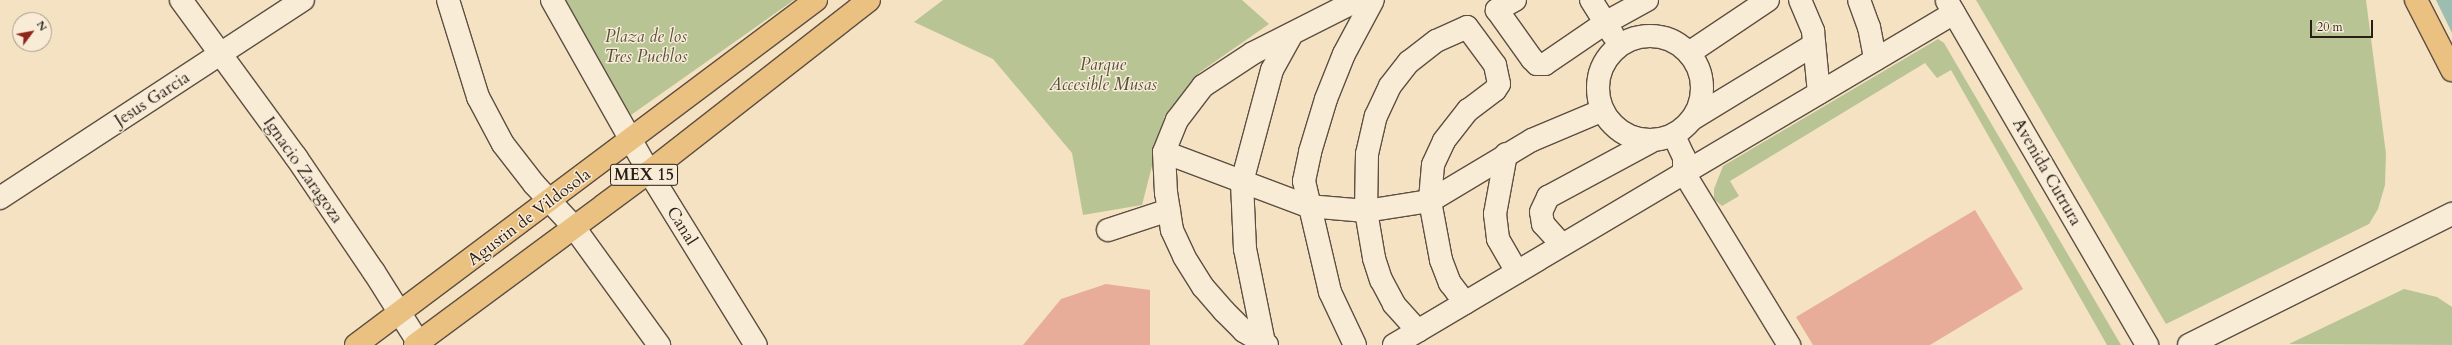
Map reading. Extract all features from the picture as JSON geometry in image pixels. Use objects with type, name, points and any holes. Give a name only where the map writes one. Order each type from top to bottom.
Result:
[{"type":"main road","name":"Agustin de Vildosola","points":[[356,345],[632,141],[816,0]]},
{"type":"main road","name":"Agustin de Vildosola","points":[[418,344],[573,226],[649,172],[869,0]]},
{"type":"main road","points":[[2416,0],[2452,70]]},
{"type":"street","name":"Ignacio Zaragoza","points":[[181,0],[300,164],[374,272],[398,314],[418,344]]},
{"type":"street","name":"Jesus Garcia","points":[[0,198],[303,0]]},
{"type":"street","points":[[448,0],[478,97],[503,144],[550,202],[573,226],[659,345]]},
{"type":"street","name":"Canal","points":[[552,0],[649,172],[756,345]]},
{"type":"street","points":[[1265,344],[1244,331],[1203,287],[1172,230],[1168,210],[1164,152],[1177,120],[1203,86],[1253,53],[1290,37],[1329,13],[1358,0]]},
{"type":"street","points":[[1355,345],[1330,292],[1308,206],[1304,181],[1326,99],[1344,54],[1373,0]]},
{"type":"street","points":[[1591,0],[1621,46]]},
{"type":"street","points":[[1418,330],[1394,304],[1381,280],[1366,211],[1366,154],[1376,116],[1390,86],[1409,62],[1436,41],[1467,27],[1506,5],[1537,64],[1545,64],[1605,23],[1647,0]]},
{"type":"street","points":[[1689,53],[1768,0]]},
{"type":"street","points":[[1800,0],[1813,31],[1813,45],[1819,93]]},
{"type":"street","points":[[1859,0],[1869,28],[1875,59]]},
{"type":"street","points":[[1394,345],[1875,59],[1950,6]]},
{"type":"street","name":"Avenida Cutrura","points":[[1950,6],[2147,345]]},
{"type":"street","points":[[1465,303],[1450,283],[1441,260],[1430,201],[1433,164],[1444,141],[1468,110],[1495,90],[1499,84],[1495,65],[1467,27]]},
{"type":"street","points":[[1650,142],[1627,135],[1610,122],[1603,110],[1598,95],[1599,78],[1604,62],[1621,46],[1636,38],[1653,35],[1675,42],[1689,53],[1698,67],[1702,81],[1700,104],[1692,119]]},
{"type":"street","points":[[1265,344],[1245,250],[1242,182],[1272,70],[1290,37]]},
{"type":"street","points":[[1562,245],[1543,224],[1541,212],[1548,197],[1650,142],[1674,136],[1692,119],[1813,45]]},
{"type":"street","points":[[1164,152],[1308,206],[1366,211],[1430,201],[1506,154],[1532,140],[1603,110]]},
{"type":"street","points":[[1674,136],[1684,157],[1684,173],[1789,345]]},
{"type":"street","points":[[1506,154],[1495,214],[1498,239],[1517,272]]},
{"type":"street","points":[[1108,230],[1168,210]]},
{"type":"street","points":[[2189,345],[2452,214]]},
{"type":"green space","name":"Plaza de los Tres Pueblos","points":[[563,0],[794,0],[631,115]]},
{"type":"green space","name":"Parque Accesible Musas","points":[[943,0],[1242,0],[1269,24],[1200,72],[1165,115],[1142,205],[1083,215],[1072,153],[993,59],[914,22]]},
{"type":"green space","points":[[1976,0],[2366,0],[2386,154],[2385,185],[2378,209],[2369,224],[2166,324]]},
{"type":"green space","points":[[1938,39],[1944,43],[2121,345],[2107,345],[1951,70],[1937,78],[1925,63],[1730,181],[1739,196],[1722,206],[1714,199],[1714,189],[1723,166]]},
{"type":"green space","points":[[2404,289],[2437,297],[2452,307],[2452,345],[2289,344]]},
{"type":"water","points":[[2436,0],[2452,0],[2452,33]]},
{"type":"building","points":[[1975,210],[2023,289],[1930,345],[1813,345],[1796,317]]},
{"type":"building","points":[[1106,284],[1150,290],[1150,345],[1023,345],[1061,299]]}]
